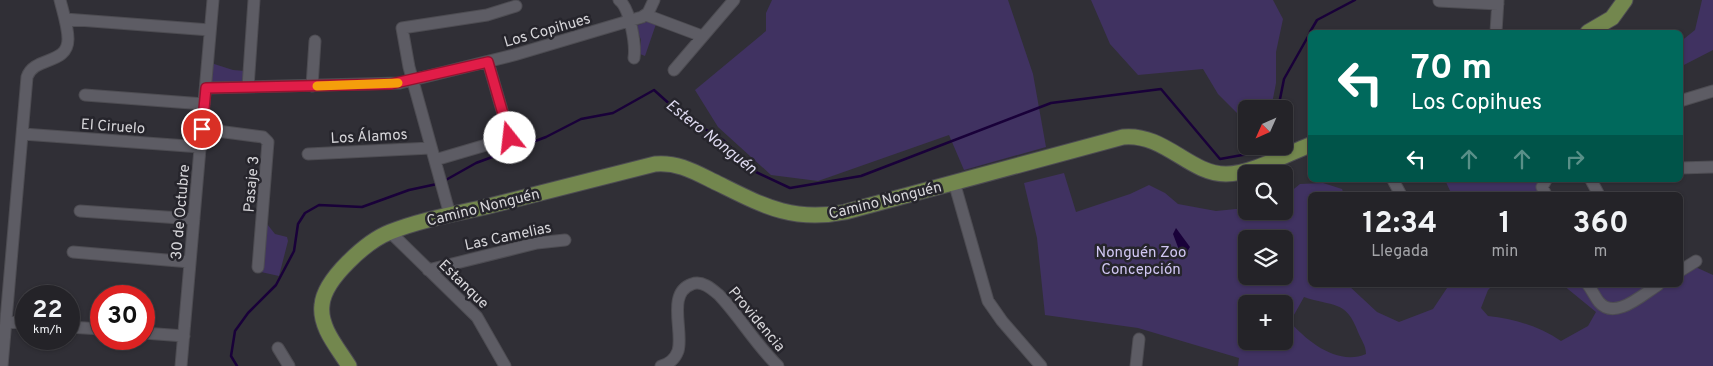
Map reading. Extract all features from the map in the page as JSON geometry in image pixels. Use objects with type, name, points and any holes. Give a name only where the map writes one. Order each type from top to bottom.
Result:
[{"type":"main road","points":[[1591,30],[1612,18],[1625,0]]},
{"type":"main road","name":"Camino Nonguén","points":[[349,366],[324,325],[321,310],[324,295],[339,273],[359,253],[390,232],[662,164],[689,169],[770,209],[804,216],[826,216],[1123,137],[1139,136],[1152,140],[1208,171],[1224,174],[1244,171],[1308,146]]},
{"type":"street","points":[[2,366],[6,322],[4,290],[29,73],[33,67],[57,58],[66,50],[68,38],[60,0]]},
{"type":"street","name":"30 de Octubre","points":[[181,366],[212,0]]},
{"type":"street","points":[[248,88],[254,0]]},
{"type":"street","points":[[619,0],[625,7],[635,43],[634,58]]},
{"type":"street","points":[[654,0],[646,15],[702,36]]},
{"type":"street","points":[[674,70],[734,0]]},
{"type":"street","points":[[1439,1],[1498,2],[1496,30]]},
{"type":"street","points":[[450,216],[413,80],[402,28],[487,15],[516,6]]},
{"type":"street","name":"Los Copihues","points":[[206,88],[391,84],[488,62],[629,22],[646,15]]},
{"type":"street","points":[[64,19],[210,30]]},
{"type":"street","points":[[312,86],[316,41]]},
{"type":"street","points":[[435,160],[510,138],[488,62]]},
{"type":"street","points":[[1683,100],[1713,91]]},
{"type":"street","points":[[85,96],[204,104]]},
{"type":"street","name":"Pasaje 3","points":[[202,129],[263,137],[268,142],[258,267]]},
{"type":"street","name":"El Ciruelo","points":[[22,134],[201,147]]},
{"type":"street","name":"Los Álamos","points":[[308,154],[431,148]]},
{"type":"street","points":[[1683,168],[1713,167]]},
{"type":"street","points":[[954,182],[988,301],[1002,321],[1041,366]]},
{"type":"street","points":[[80,211],[194,219]]},
{"type":"street","name":"Estanque","points":[[390,232],[477,317],[505,366]]},
{"type":"street","name":"Las Camelias","points":[[428,270],[537,243],[565,240]]},
{"type":"street","points":[[72,252],[190,262]]},
{"type":"street","points":[[1683,269],[1696,261]]},
{"type":"street","name":"Providencia","points":[[662,366],[670,362],[678,351],[678,305],[681,294],[688,286],[696,283],[704,284],[717,294],[778,366]]},
{"type":"street","points":[[1589,287],[1599,302],[1611,308],[1618,308],[1633,302],[1655,287]]},
{"type":"street","points":[[6,322],[15,322]]},
{"type":"street","points":[[155,334],[184,336]]},
{"type":"street","points":[[1139,339],[1139,365]]},
{"type":"street","points":[[278,348],[289,366]]},
{"type":"green space","points":[[772,0],[1008,0],[1033,74],[1046,147],[964,170],[949,135],[818,181],[771,175],[718,127],[695,90],[766,31],[766,13]]},
{"type":"green space","points":[[1091,0],[1273,0],[1283,19],[1276,52],[1276,83],[1273,100],[1238,100],[1238,114],[1218,94],[1203,69],[1138,75],[1110,44]]},
{"type":"green space","points":[[1702,0],[1713,0],[1713,50],[1683,65],[1683,40],[1695,30]]},
{"type":"green space","points":[[649,21],[656,24],[645,56],[640,54],[641,40],[636,26]]},
{"type":"green space","points":[[211,63],[233,70],[245,71],[246,86],[207,87]]},
{"type":"green space","name":"Nonguén Zoo Concepción","points":[[1064,173],[1076,212],[1130,194],[1149,185],[1165,193],[1178,204],[1216,211],[1238,209],[1238,220],[1293,220],[1293,190],[1300,184],[1323,183],[1342,189],[1343,192],[1308,192],[1308,287],[1350,287],[1377,312],[1399,322],[1433,309],[1448,287],[1491,287],[1481,308],[1488,316],[1526,324],[1544,331],[1561,341],[1588,326],[1596,312],[1565,287],[1683,287],[1683,261],[1713,275],[1713,366],[1238,366],[1239,358],[1138,328],[1045,315],[1037,238],[1024,183]],"holes":[[[1238,295],[1293,295],[1293,317],[1304,297],[1343,309],[1353,321],[1366,354],[1355,357],[1334,354],[1315,344],[1293,325],[1293,350],[1238,350]]]},
{"type":"green space","points":[[1446,182],[1541,182],[1541,192],[1451,192]]},
{"type":"green space","points":[[267,224],[275,234],[287,237],[288,241],[279,276],[261,272]]},
{"type":"shaded area","points":[[1176,228],[1190,247],[1187,252],[1179,250],[1173,234]]},
{"type":"waterway","name":"Estero Nonguén","points":[[1311,30],[1317,20],[1355,0]]},
{"type":"waterway","name":"Estero Nonguén","points":[[1280,100],[1284,79],[1308,37]]},
{"type":"waterway","name":"Estero Nonguén","points":[[444,181],[476,163],[546,137],[581,119],[613,113],[654,90],[683,116],[723,140],[756,172],[790,188],[861,176],[1051,103],[1161,89],[1220,159],[1242,155]]},
{"type":"waterway","name":"Estero Nonguén","points":[[237,366],[231,356],[235,331],[248,313],[276,285],[294,251],[298,224],[305,213],[319,205],[362,207],[409,190],[437,184]]},
{"type":"slow traffic","points":[[317,86],[398,83]]},
{"type":"route","points":[[202,129],[206,88],[391,84],[407,82],[488,62],[510,138]]}]
